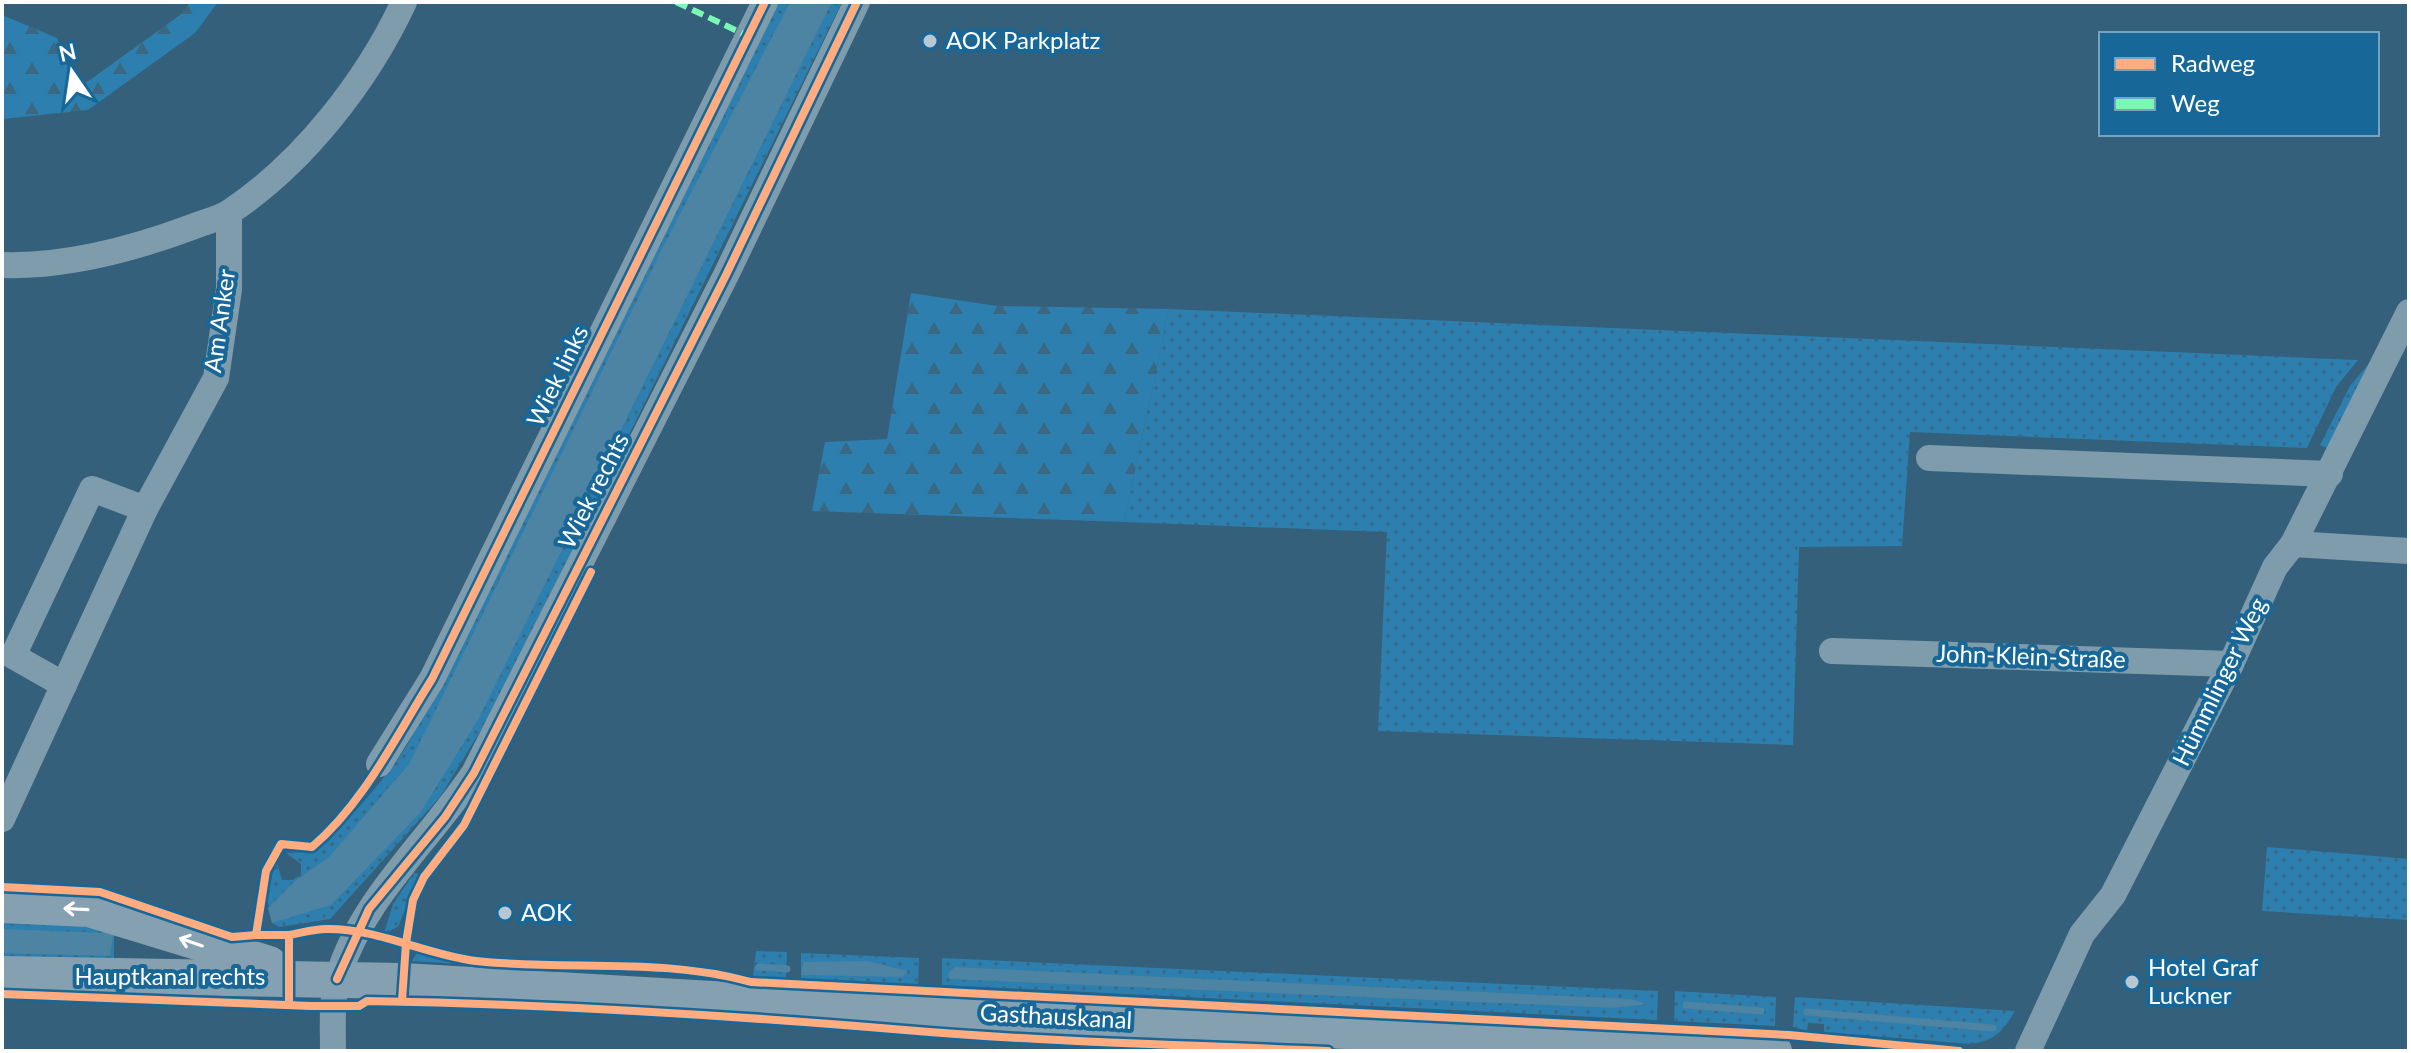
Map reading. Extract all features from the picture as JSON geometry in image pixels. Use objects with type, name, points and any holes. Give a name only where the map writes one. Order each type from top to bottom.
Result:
[{"type":"street","points":[[2,265],[27,265],[141,245],[229,213],[284,169],[336,110],[391,31],[404,2]]},
{"type":"street","name":"Wiek links","points":[[379,764],[432,679],[765,2]]},
{"type":"street","name":"Wiek rechts","points":[[333,1051],[333,1005],[337,979],[369,909],[445,817],[474,773],[726,275],[857,2]]},
{"type":"street","name":"Am Anker","points":[[2,819],[145,509],[216,378],[229,289],[229,213]]},
{"type":"street","name":"Hümmlinger Weg","points":[[2028,1051],[2082,934],[2113,895],[2231,664],[2275,567],[2293,544],[2330,474],[2409,312]]},
{"type":"street","points":[[1929,458],[2330,474]]},
{"type":"street","points":[[64,685],[13,656],[92,489],[145,509]]},
{"type":"street","points":[[2293,544],[2409,551]]},
{"type":"street","name":"John-Klein-Straße","points":[[1832,651],[2231,664]]},
{"type":"street","points":[[2,905],[89,909],[148,926],[189,943],[337,979]]},
{"type":"street","points":[[126,979],[145,957],[148,926]]},
{"type":"street","name":"Hauptkanal rechts","points":[[2,974],[126,979],[337,979]]},
{"type":"street","name":"Gasthauskanal","points":[[337,979],[906,1011],[1774,1051]]},
{"type":"green space","points":[[190,2],[218,2],[195,33],[88,110],[2,119],[2,15],[57,38],[76,90],[180,15]]},
{"type":"green space","points":[[777,2],[842,2],[495,707],[440,797],[330,919],[279,927],[272,923],[267,897],[276,859],[282,880],[293,880],[301,874],[301,864],[286,853],[310,850],[334,832],[377,786],[408,744]]},
{"type":"green space","points":[[911,293],[997,306],[1169,309],[1124,522],[812,511],[825,442],[887,439]]},
{"type":"green space","points":[[1169,309],[2358,360],[2336,387],[2307,448],[1910,432],[1902,546],[1799,547],[1793,745],[1378,731],[1387,532],[1124,522]]},
{"type":"green space","points":[[2377,354],[2329,449],[2320,445],[2350,386]]},
{"type":"green space","points":[[2267,847],[2409,859],[2409,920],[2262,911]]},
{"type":"green space","points":[[414,873],[420,874],[398,927],[384,933],[393,904]]},
{"type":"green space","points":[[2,920],[111,924],[114,930],[114,959],[2,960]]},
{"type":"green space","points":[[418,951],[425,952],[478,965],[412,961]]},
{"type":"green space","points":[[756,951],[787,952],[786,979],[753,976]]},
{"type":"green space","points":[[801,953],[919,958],[918,986],[801,979]]},
{"type":"green space","points":[[942,958],[1658,991],[1657,1020],[942,985]]},
{"type":"green space","points":[[1675,991],[1776,997],[1775,1026],[1674,1021]]},
{"type":"green space","points":[[1795,997],[2015,1011],[1998,1034],[1971,1044],[1824,1032],[1824,1024],[1808,1023],[1807,1031],[1793,1027]]},
{"type":"shaded area","points":[[790,2],[832,2],[478,720],[420,813],[331,905],[272,923],[268,908],[295,881],[329,857],[409,764],[663,247]]},
{"type":"shaded area","points":[[2,929],[108,933],[113,935],[110,956],[2,953]]},
{"type":"shaded area","points":[[867,961],[908,971],[902,977],[801,975],[803,962]]},
{"type":"shaded area","points":[[955,967],[1631,999],[1647,1004],[1614,1008],[949,979],[948,973]]},
{"type":"waterway","points":[[759,967],[787,969]]},
{"type":"waterway","points":[[1686,1005],[1761,1011]]},
{"type":"waterway","points":[[1807,1012],[1993,1028]]},
{"type":"marked path","points":[[676,2],[748,36]]},
{"type":"cycle path","points":[[289,1003],[289,935],[256,935],[266,871],[281,844],[312,847],[348,810],[378,768],[432,679],[765,2]]},
{"type":"cycle path","points":[[337,979],[369,909],[445,817],[474,773],[726,275],[857,2]]},
{"type":"cycle path","points":[[402,1001],[413,900],[424,877],[464,825],[591,572]]},
{"type":"cycle path","points":[[2,887],[100,892],[232,937],[256,935]]},
{"type":"cycle path","points":[[289,935],[321,929],[345,930],[476,961],[648,967],[717,974],[751,982],[1789,1035],[1959,1051]]},
{"type":"cycle path","points":[[2,994],[311,1006],[359,1006],[367,1001],[434,1002],[771,1020],[1010,1038],[1328,1051]]},
{"type":"place","name":"AOK Parkplatz","points":[[930,41]]},
{"type":"place","name":"AOK","points":[[505,913]]},
{"type":"place","name":"Hotel Graf Luckner","points":[[2132,982]]}]
